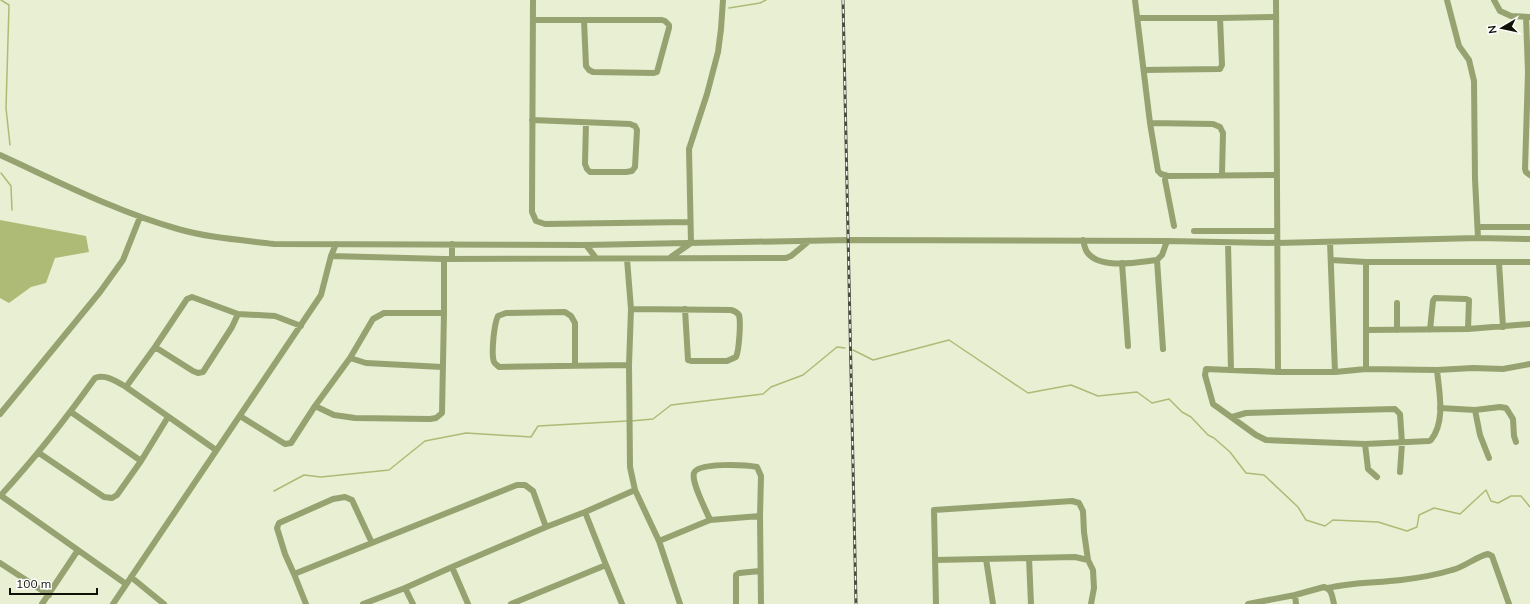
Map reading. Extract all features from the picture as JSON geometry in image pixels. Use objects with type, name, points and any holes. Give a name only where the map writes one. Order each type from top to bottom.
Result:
[{"type":"street","points":[[533,0],[532,212],[536,220],[545,224],[689,222]]},
{"type":"street","points":[[691,243],[689,222],[689,149],[707,94],[718,52],[722,29],[723,0]]},
{"type":"street","points":[[1135,0],[1150,123],[1157,168],[1161,174],[1168,176],[1277,175]]},
{"type":"street","points":[[1276,0],[1278,372]]},
{"type":"street","points":[[1447,0],[1459,46],[1469,60],[1474,81],[1475,179],[1478,238]]},
{"type":"street","points":[[1494,0],[1500,11],[1511,16],[1528,17],[1529,124],[1525,168],[1526,172],[1530,175]]},
{"type":"street","points":[[1138,18],[1276,17]]},
{"type":"street","points":[[1144,70],[1220,69],[1222,65],[1220,18]]},
{"type":"street","points":[[533,20],[584,20],[662,20],[665,21],[669,28],[657,72],[593,72],[589,70],[586,66],[584,20]]},
{"type":"street","points":[[532,120],[586,123],[635,126],[637,130],[636,159],[635,167],[632,171],[590,172],[587,169],[585,164],[586,123]]},
{"type":"street","points":[[1150,123],[1213,124],[1220,127],[1223,133],[1222,175]]},
{"type":"street","points":[[0,155],[140,217],[178,229],[228,239],[274,244],[586,244],[809,241],[1083,240],[1277,243],[1478,238],[1530,239]]},
{"type":"street","points":[[1165,180],[1174,226]]},
{"type":"street","points":[[0,414],[100,292],[123,260],[140,217]]},
{"type":"street","points":[[1478,226],[1530,227]]},
{"type":"street","points":[[1194,231],[1277,231]]},
{"type":"street","points":[[1083,240],[1086,251],[1096,260],[1122,263],[1157,260],[1162,255],[1167,241]]},
{"type":"street","points":[[331,256],[444,259],[786,258],[792,256],[809,241]]},
{"type":"street","points":[[1330,242],[1335,372]]},
{"type":"street","points":[[670,258],[691,243]]},
{"type":"street","points":[[1228,243],[1231,370]]},
{"type":"street","points":[[113,604],[321,295],[331,256],[336,244]]},
{"type":"street","points":[[452,244],[452,259]]},
{"type":"street","points":[[586,244],[596,258]]},
{"type":"street","points":[[315,406],[334,415],[355,418],[430,419],[436,418],[442,413],[444,259]]},
{"type":"street","points":[[628,259],[631,309],[629,365],[631,416],[630,467],[635,490],[659,541],[680,604]]},
{"type":"street","points":[[1157,260],[1163,348]]},
{"type":"street","points":[[1331,260],[1366,262],[1530,262]]},
{"type":"street","points":[[1366,262],[1366,369]]},
{"type":"street","points":[[1122,263],[1128,346]]},
{"type":"street","points":[[1499,263],[1503,328]]},
{"type":"street","points":[[126,386],[155,347],[187,299],[192,296],[238,314],[275,316],[301,326]]},
{"type":"street","points":[[1430,330],[1433,301],[1436,298],[1468,299],[1470,303],[1468,329]]},
{"type":"street","points":[[1397,303],[1397,330]]},
{"type":"street","points":[[631,309],[685,309],[731,310],[738,313],[738,350],[736,358],[727,361],[688,360],[685,309]]},
{"type":"street","points":[[575,365],[575,323],[571,316],[565,312],[506,313],[498,316],[494,324],[493,357],[495,363],[499,367],[629,365]]},
{"type":"street","points":[[240,416],[285,444],[291,442],[350,358],[373,319],[384,313],[444,313]]},
{"type":"street","points":[[155,347],[193,371],[198,373],[203,372],[232,327],[238,314]]},
{"type":"street","points":[[1366,330],[1503,328],[1530,324]]},
{"type":"street","points":[[350,358],[366,363],[442,367]]},
{"type":"street","points":[[1437,370],[1440,408],[1438,423],[1431,440],[1429,442],[1365,444],[1266,440],[1256,435],[1213,404],[1205,375],[1206,369],[1278,372],[1335,372],[1366,369],[1503,369],[1530,364]]},
{"type":"street","points":[[126,584],[1,495],[39,453],[95,378],[101,376],[112,378],[126,386],[216,450]]},
{"type":"street","points":[[1440,408],[1475,410],[1500,407],[1508,411],[1513,419],[1514,436],[1516,442]]},
{"type":"street","points":[[1232,417],[1246,413],[1394,409],[1400,414],[1402,442],[1400,472]]},
{"type":"street","points":[[1475,410],[1480,435],[1489,458]]},
{"type":"street","points":[[71,412],[141,461]]},
{"type":"street","points":[[39,453],[104,497],[112,498],[117,495],[141,461],[168,417]]},
{"type":"street","points":[[1365,444],[1368,469],[1377,477]]},
{"type":"street","points":[[710,520],[695,483],[694,472],[697,469],[708,466],[755,467],[758,469],[761,476],[761,604]]},
{"type":"street","points":[[294,574],[517,485],[525,485],[533,491],[546,527]]},
{"type":"street","points":[[363,604],[405,588],[635,490]]},
{"type":"street","points":[[306,604],[285,554],[277,528],[279,523],[333,499],[345,497],[352,500],[372,543]]},
{"type":"street","points":[[936,604],[934,510],[1072,501],[1078,503],[1083,511],[1088,560],[1093,570],[1094,588],[1091,604]]},
{"type":"street","points":[[585,512],[622,604]]},
{"type":"street","points":[[659,541],[710,520],[760,516]]},
{"type":"street","points":[[1075,557],[1086,548]]},
{"type":"street","points":[[42,604],[78,550]]},
{"type":"street","points":[[1248,604],[1295,595],[1324,587],[1328,588],[1347,584],[1401,580],[1452,570],[1488,554],[1492,556],[1509,604]]},
{"type":"street","points":[[935,560],[1075,557],[1088,560]]},
{"type":"street","points":[[1029,558],[1031,604]]},
{"type":"street","points":[[986,559],[993,604]]},
{"type":"street","points":[[0,563],[49,595]]},
{"type":"street","points":[[511,604],[525,601],[606,566]]},
{"type":"street","points":[[452,567],[468,604]]},
{"type":"street","points":[[736,604],[736,575],[739,572],[760,571]]},
{"type":"street","points":[[131,577],[164,604]]},
{"type":"street","points":[[405,588],[413,604]]},
{"type":"street","points":[[1328,588],[1331,592],[1334,604]]},
{"type":"street","points":[[1295,595],[1296,604]]},
{"type":"shaded area","points":[[0,220],[86,236],[89,252],[55,258],[46,283],[31,287],[9,303],[0,298]]},
{"type":"waterway","points":[[1,0],[9,5],[6,108],[10,145]]},
{"type":"waterway","points":[[729,8],[760,3],[766,0]]},
{"type":"waterway","points":[[1,173],[11,186],[12,210]]},
{"type":"waterway","points":[[853,350],[873,360],[949,340],[1028,393],[1071,385],[1098,396],[1137,392],[1152,403],[1169,399],[1182,412],[1191,417],[1208,435],[1214,438],[1230,452],[1246,473],[1264,475],[1298,507],[1306,520],[1325,526],[1333,520],[1378,522],[1407,531],[1417,527],[1419,515],[1434,508],[1460,514],[1486,490],[1491,501],[1498,503],[1511,496],[1521,496],[1530,507]]},
{"type":"waterway","points":[[631,421],[653,419],[671,405],[763,394],[771,387],[803,375],[837,347],[845,348]]},
{"type":"waterway","points":[[274,491],[304,475],[321,477],[389,470],[425,441],[466,433],[531,437],[538,426],[627,421]]},
{"type":"railway","points":[[843,0],[856,604]]}]
